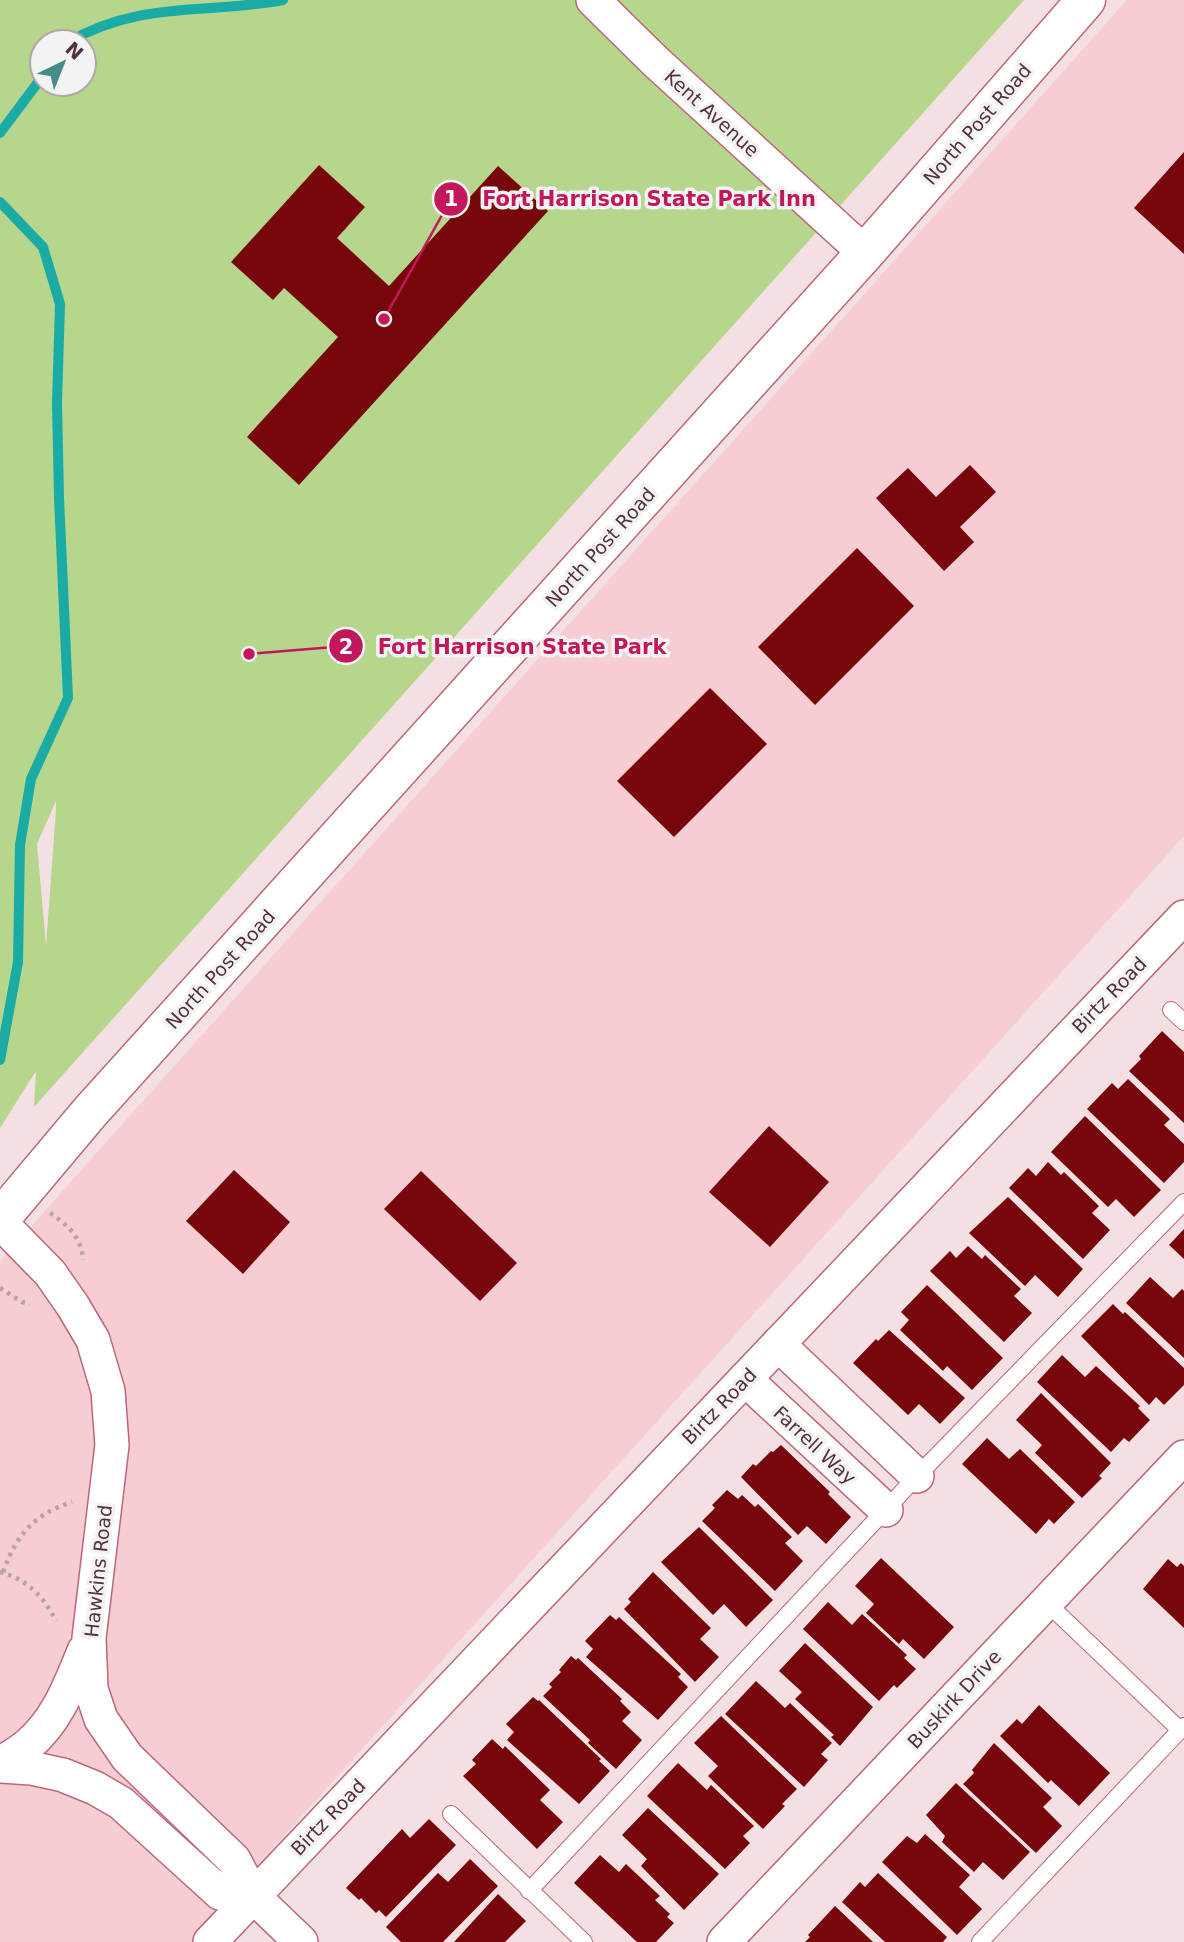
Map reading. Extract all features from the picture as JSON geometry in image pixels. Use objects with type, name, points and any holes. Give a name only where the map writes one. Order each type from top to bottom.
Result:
[{"type":"street","name":"Kent Avenue","points":[[593,0],[655,61],[864,253]]},
{"type":"street","name":"North Post Road","points":[[0,1220],[90,1112],[864,253],[1086,0]]},
{"type":"street","name":"Birtz Road","points":[[210,1942],[1184,916]]},
{"type":"street","name":"Hawkins Road","points":[[0,1220],[50,1273],[73,1306],[93,1340],[108,1391],[112,1445],[89,1639],[91,1689],[101,1718],[127,1757],[234,1860],[253,1896],[301,1942]]},
{"type":"street","points":[[778,1344],[917,1476]]},
{"type":"street","name":"Farrell Way","points":[[745,1379],[886,1510]]},
{"type":"street","name":"Buskirk Drive","points":[[724,1942],[1184,1457]]},
{"type":"street","points":[[0,1765],[28,1746],[49,1722],[67,1693],[89,1639]]},
{"type":"street","points":[[0,1765],[63,1775],[96,1788],[121,1803],[220,1893],[253,1896]]},
{"type":"lane","points":[[1171,1010],[1184,1023]]},
{"type":"lane","points":[[529,1892],[917,1476],[1184,1202]]},
{"type":"lane","points":[[980,1942],[1182,1728],[1046,1602]]},
{"type":"lane","points":[[450,1814],[584,1942]]},
{"type":"path","points":[[48,1211],[66,1223],[81,1243],[84,1259],[81,1268]]},
{"type":"path","points":[[56,1621],[35,1591],[20,1580],[1,1572],[12,1547],[36,1519],[55,1508],[77,1501]]},
{"type":"shaded area","points":[[1127,0],[1184,0],[1184,836],[209,1919],[233,1942],[0,1942],[0,1261]]},
{"type":"green space","points":[[0,0],[1024,0],[34,1107],[36,1071],[0,1128]],"holes":[[[56,801],[46,946],[37,844]]]},
{"type":"building","points":[[1184,152],[1184,254],[1134,208]]},
{"type":"building","points":[[319,165],[365,207],[337,238],[389,286],[498,166],[548,211],[299,485],[247,437],[338,337],[284,288],[273,300],[231,262]]},
{"type":"building","points":[[970,465],[996,492],[960,527],[974,542],[944,571],[876,498],[908,468],[936,497]]},
{"type":"building","points":[[857,548],[914,606],[815,705],[758,647]]},
{"type":"building","points":[[710,688],[767,744],[674,837],[617,781]]},
{"type":"building","points":[[1162,1031],[1184,1052],[1184,1123],[1129,1071]]},
{"type":"building","points":[[1128,1079],[1170,1119],[1164,1125],[1184,1144],[1184,1162],[1164,1183],[1087,1109],[1112,1083],[1118,1089]]},
{"type":"building","points":[[1085,1116],[1161,1190],[1134,1217],[1116,1199],[1108,1207],[1051,1152]]},
{"type":"building","points":[[769,1126],[829,1182],[770,1247],[709,1192]]},
{"type":"building","points":[[1048,1162],[1061,1175],[1064,1172],[1099,1206],[1092,1213],[1110,1230],[1083,1259],[1009,1188],[1028,1168],[1036,1176]]},
{"type":"building","points":[[234,1170],[290,1222],[243,1274],[186,1221]]},
{"type":"building","points":[[421,1171],[517,1263],[480,1301],[384,1209]]},
{"type":"building","points":[[1008,1197],[1083,1269],[1058,1297],[1035,1275],[1025,1286],[969,1233]]},
{"type":"building","points":[[1184,1229],[1184,1259],[1169,1245]]},
{"type":"building","points":[[968,1246],[982,1259],[985,1255],[1021,1289],[1014,1296],[1032,1313],[1004,1342],[930,1271],[950,1251],[956,1258]]},
{"type":"building","points":[[1150,1277],[1173,1298],[1182,1289],[1184,1291],[1184,1358],[1126,1303]]},
{"type":"building","points":[[927,1285],[1003,1358],[972,1390],[947,1366],[943,1371],[900,1330],[909,1320],[901,1312]]},
{"type":"building","points":[[1113,1304],[1184,1368],[1184,1385],[1164,1405],[1156,1397],[1149,1405],[1081,1336]]},
{"type":"building","points":[[889,1330],[965,1398],[940,1424],[919,1404],[908,1415],[853,1363],[876,1339],[878,1341]]},
{"type":"building","points":[[1062,1355],[1085,1377],[1096,1366],[1140,1406],[1138,1408],[1150,1420],[1129,1442],[1124,1438],[1111,1452],[1037,1382]]},
{"type":"building","points":[[1041,1393],[1111,1463],[1099,1476],[1102,1478],[1082,1498],[1035,1453],[1042,1445],[1016,1420]]},
{"type":"building","points":[[987,1438],[1009,1459],[1020,1449],[1075,1502],[1054,1524],[1049,1519],[1036,1534],[962,1464]]},
{"type":"building","points":[[781,1445],[830,1492],[828,1494],[851,1517],[826,1544],[807,1526],[798,1535],[741,1477],[753,1464],[756,1466]]},
{"type":"building","points":[[727,1490],[738,1499],[742,1495],[755,1507],[758,1504],[792,1537],[785,1543],[803,1561],[775,1591],[702,1521],[715,1508],[712,1505]]},
{"type":"building","points":[[699,1527],[773,1600],[746,1627],[724,1604],[713,1615],[661,1562]]},
{"type":"building","points":[[881,1558],[954,1627],[924,1659],[903,1639],[899,1644],[866,1613],[874,1604],[855,1586]]},
{"type":"building","points":[[1168,1559],[1177,1567],[1181,1563],[1184,1566],[1184,1628],[1143,1589]]},
{"type":"building","points":[[653,1572],[711,1628],[700,1639],[719,1657],[695,1682],[624,1609],[631,1602],[628,1599]]},
{"type":"building","points":[[828,1602],[852,1625],[862,1614],[907,1655],[904,1658],[916,1669],[897,1688],[894,1685],[879,1701],[803,1629]]},
{"type":"building","points":[[610,1615],[616,1620],[619,1617],[681,1674],[678,1677],[688,1687],[658,1720],[586,1657],[593,1649],[585,1641]]},
{"type":"building","points":[[805,1643],[873,1707],[840,1746],[831,1737],[834,1735],[795,1699],[802,1692],[779,1671]]},
{"type":"building","points":[[571,1656],[576,1660],[578,1658],[622,1699],[620,1701],[631,1712],[622,1721],[642,1740],[616,1769],[588,1743],[590,1740],[543,1696],[552,1687],[549,1684]]},
{"type":"building","points":[[756,1681],[785,1708],[790,1703],[832,1743],[821,1754],[828,1760],[804,1787],[725,1714]]},
{"type":"building","points":[[533,1697],[601,1759],[599,1761],[610,1771],[579,1804],[507,1740],[514,1732],[506,1724]]},
{"type":"building","points":[[1039,1705],[1110,1773],[1079,1806],[1051,1780],[1048,1783],[1000,1736],[1017,1719],[1022,1724]]},
{"type":"building","points":[[721,1716],[797,1789],[763,1829],[708,1776],[718,1766],[694,1743]]},
{"type":"building","points":[[492,1739],[503,1749],[505,1746],[550,1790],[540,1800],[563,1822],[537,1849],[463,1776],[476,1764],[472,1760]]},
{"type":"building","points":[[994,1743],[1052,1798],[1043,1807],[1062,1826],[1036,1853],[963,1784],[974,1773],[972,1770]]},
{"type":"building","points":[[678,1763],[707,1790],[711,1785],[754,1826],[743,1836],[750,1843],[725,1869],[647,1796]]},
{"type":"building","points":[[956,1783],[1030,1852],[1003,1880],[983,1862],[974,1872],[942,1842],[945,1836],[926,1815]]},
{"type":"building","points":[[648,1808],[719,1874],[684,1910],[641,1866],[647,1859],[622,1835]]},
{"type":"building","points":[[429,1819],[456,1845],[386,1917],[379,1910],[376,1913],[346,1888],[402,1829],[410,1838]]},
{"type":"building","points":[[925,1834],[970,1875],[959,1887],[982,1909],[957,1935],[882,1862],[907,1836],[917,1843]]},
{"type":"building","points":[[600,1855],[619,1872],[626,1864],[660,1896],[655,1900],[670,1914],[667,1917],[674,1923],[656,1942],[637,1942],[574,1883]]},
{"type":"building","points":[[470,1859],[498,1886],[443,1942],[401,1942],[386,1927],[438,1873],[448,1882]]},
{"type":"building","points":[[878,1873],[947,1937],[943,1942],[885,1942],[842,1902],[860,1882],[865,1887]]},
{"type":"building","points":[[498,1894],[526,1921],[505,1942],[454,1942]]},
{"type":"building","points":[[835,1906],[873,1942],[805,1942],[810,1937],[808,1935]]},
{"type":"waterway","points":[[98,28],[148,14],[283,0]]},
{"type":"waterway","points":[[0,133],[28,96]]},
{"type":"waterway","points":[[0,202],[43,247],[60,304],[57,403],[68,698],[31,779],[20,845],[18,962],[0,1060]]},
{"type":"place","name":"Fort Harrison State Park Inn","points":[[384,319]]},
{"type":"place","name":"Fort Harrison State Park","points":[[249,654]]}]
